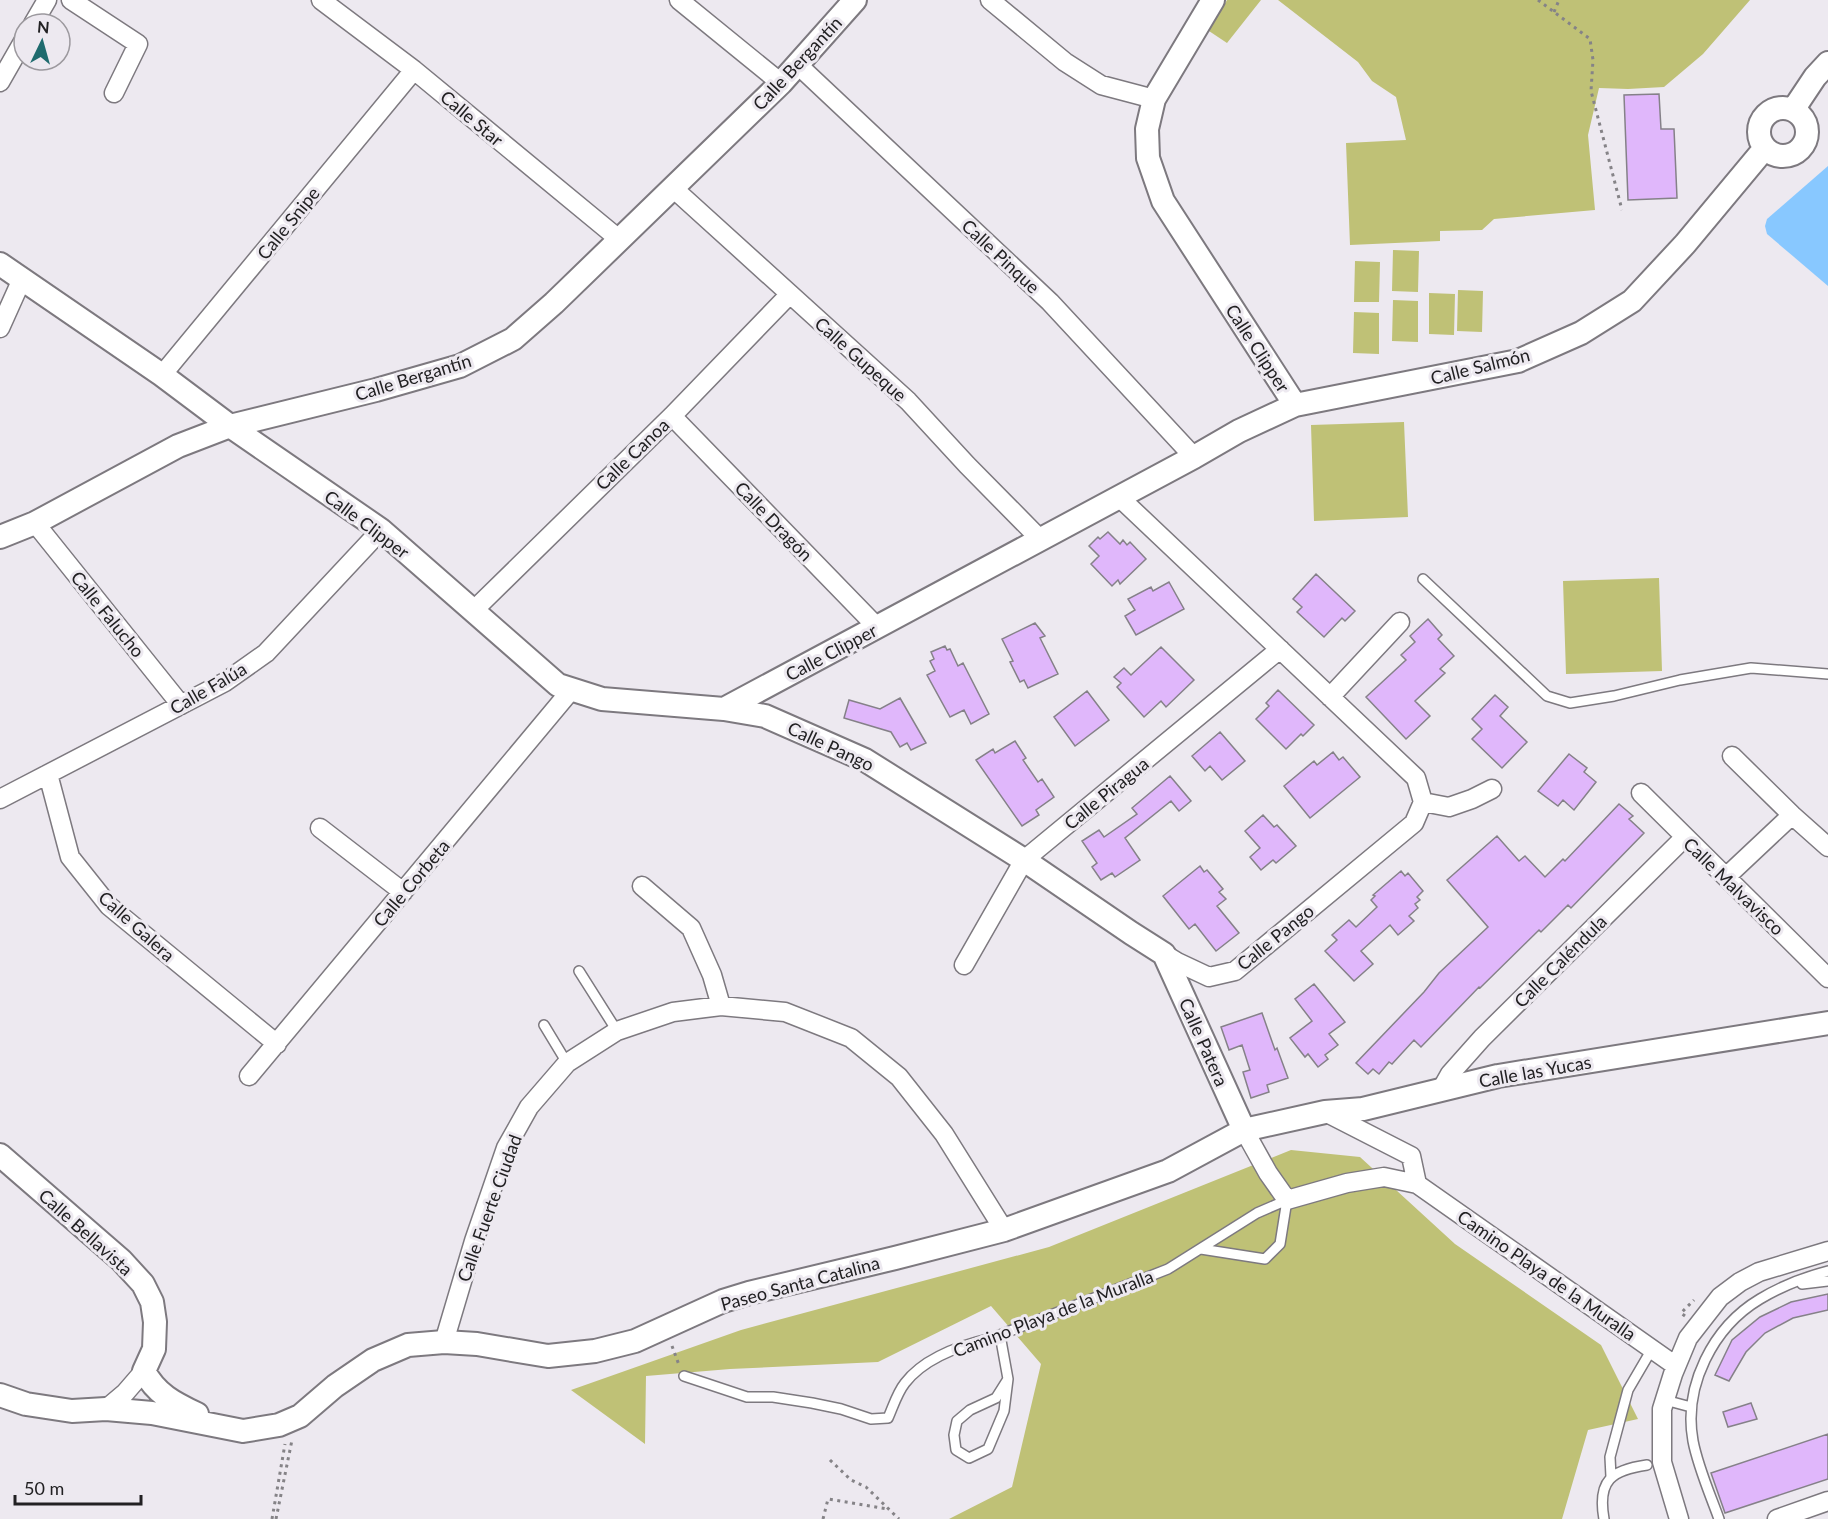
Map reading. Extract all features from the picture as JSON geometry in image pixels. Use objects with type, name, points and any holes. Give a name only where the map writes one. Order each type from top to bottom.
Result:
[{"type":"street","points":[[71,0],[138,44],[114,93]]},
{"type":"street","name":"Calle Star","points":[[321,0],[414,70],[620,240]]},
{"type":"street","points":[[679,0],[782,83]]},
{"type":"street","name":"Calle Bergantín","points":[[0,537],[35,523],[177,446],[230,426],[376,390],[460,366],[513,339],[554,303],[782,83],[855,0]]},
{"type":"street","points":[[990,0],[1065,62],[1101,85],[1154,99]]},
{"type":"street","name":"Calle Clipper","points":[[0,264],[381,530],[558,685],[602,699],[724,709],[1239,431],[1295,405],[1163,201],[1148,158],[1147,129],[1154,99],[1213,0]]},
{"type":"street","points":[[0,82],[12,61]]},
{"type":"street","points":[[1793,110],[1815,77],[1828,63]]},
{"type":"street","name":"Calle Pinque","points":[[798,65],[1050,302],[1194,457]]},
{"type":"street","name":"Calle Snipe","points":[[162,375],[414,70]]},
{"type":"street","points":[[1777,108],[1793,110],[1805,122],[1818,130],[1806,138],[1803,146],[1788,156],[1780,156],[1765,148],[1760,141],[1759,133],[1764,117],[1777,108]]},
{"type":"street","name":"Calle Salmón","points":[[1295,405],[1518,361],[1581,333],[1632,301],[1685,244],[1765,148]]},
{"type":"street","name":"Calle Gupeque","points":[[673,188],[908,401],[1040,539]]},
{"type":"street","points":[[0,328],[22,279]]},
{"type":"street","name":"Calle Canoa","points":[[473,611],[672,416],[789,295]]},
{"type":"street","name":"Calle Dragón","points":[[672,416],[877,627]]},
{"type":"street","points":[[1119,497],[1416,778],[1423,802],[1449,807],[1492,789]]},
{"type":"street","name":"Calle Falucho","points":[[35,523],[181,705]]},
{"type":"street","name":"Calle Falúa","points":[[0,800],[225,682],[266,653],[381,530]]},
{"type":"street","points":[[1330,697],[1400,622]]},
{"type":"street","name":"Calle Piragua","points":[[964,964],[1024,860],[1280,650]]},
{"type":"street","name":"Calle Corbeta","points":[[249,1076],[572,689]]},
{"type":"street","name":"Calle Pango","points":[[724,709],[765,716],[865,760],[1024,860],[1164,954],[1209,977],[1235,971],[1414,823],[1423,802]]},
{"type":"street","points":[[1732,756],[1828,847]]},
{"type":"street","name":"Calle Galera","points":[[48,774],[70,857],[109,906],[277,1044]]},
{"type":"street","name":"Calle Malvavisco","points":[[1641,794],[1828,978]]},
{"type":"street","points":[[1726,877],[1792,815]]},
{"type":"street","points":[[320,828],[403,892]]},
{"type":"street","name":"Calle Caléndula","points":[[1441,1090],[1450,1074],[1482,1038],[1684,837]]},
{"type":"street","points":[[642,886],[691,928],[712,975],[721,1006]]},
{"type":"street","name":"Calle Patera","points":[[1164,954],[1244,1130]]},
{"type":"street","name":"Calle Fuerte Ciudad","points":[[444,1342],[474,1241],[506,1148],[529,1107],[567,1063],[617,1031],[673,1012],[721,1006],[785,1012],[851,1038],[899,1077],[944,1134],[1004,1230]]},
{"type":"street","name":"Calle las Yucas","points":[[1244,1130],[1324,1112],[1363,1108],[1498,1076],[1828,1023]]},
{"type":"street","points":[[1324,1112],[1411,1156],[1417,1184]]},
{"type":"street","points":[[1244,1130],[1268,1173],[1287,1200]]},
{"type":"street","name":"Paseo Santa Catalina","points":[[106,1409],[152,1413],[243,1431],[279,1425],[300,1416],[335,1386],[373,1360],[408,1346],[444,1342],[477,1344],[548,1356],[596,1351],[635,1341],[723,1301],[749,1293],[1004,1230],[1168,1172],[1244,1130]]},
{"type":"street","name":"Calle Bellavista","points":[[0,1155],[121,1260],[143,1284],[152,1302],[155,1322],[154,1349],[144,1371],[125,1393],[106,1409]]},
{"type":"street","name":"Camino Playa de la Muralla","points":[[1287,1200],[1347,1183],[1384,1177],[1417,1184],[1676,1366]]},
{"type":"street","points":[[1679,1519],[1662,1462],[1662,1409],[1688,1338],[1720,1297],[1740,1282],[1760,1272],[1828,1251]]},
{"type":"street","points":[[144,1371],[152,1386],[173,1402],[223,1426]]},
{"type":"street","points":[[0,1395],[26,1404],[72,1411],[106,1409]]},
{"type":"street","points":[[1776,1519],[1828,1501]]},
{"type":"lane","points":[[1423,579],[1547,696],[1570,703],[1750,668],[1828,674]]},
{"type":"lane","points":[[579,971],[617,1031]]},
{"type":"lane","points":[[544,1025],[567,1063]]},
{"type":"lane","points":[[1201,1249],[1265,1259],[1280,1244],[1287,1200]]},
{"type":"lane","name":"Camino Playa de la Muralla","points":[[684,1376],[747,1397],[773,1397],[841,1409],[871,1419],[888,1418],[904,1384],[922,1366],[964,1344],[999,1335],[1168,1269],[1257,1213],[1287,1200]]},
{"type":"lane","points":[[1719,1519],[1692,1440],[1695,1385],[1704,1361],[1716,1340],[1729,1324],[1759,1300],[1785,1287],[1828,1271]]},
{"type":"lane","points":[[1785,1287],[1828,1281]]},
{"type":"lane","points":[[999,1335],[1008,1379],[1004,1411],[988,1449],[969,1458],[956,1450],[954,1436],[957,1421],[970,1410],[996,1398],[1008,1379]]},
{"type":"lane","points":[[1604,1519],[1602,1498],[1611,1478],[1611,1457],[1628,1390],[1652,1348]]},
{"type":"lane","points":[[1665,1400],[1692,1407]]},
{"type":"lane","points":[[1611,1478],[1625,1468],[1647,1465]]},
{"type":"path","points":[[1538,0],[1590,39],[1593,60],[1591,91],[1622,210]]},
{"type":"path","points":[[1554,12],[1559,0]]},
{"type":"path","points":[[669,1340],[684,1376]]},
{"type":"path","points":[[664,1347],[673,1349]]},
{"type":"path","points":[[274,1519],[287,1436]]},
{"type":"path","points":[[274,1519],[292,1440],[300,1436]]},
{"type":"path","points":[[830,1460],[851,1480],[866,1487],[899,1519]]},
{"type":"path","points":[[823,1519],[828,1499],[888,1509]]},
{"type":"green space","points":[[1227,0],[1261,0],[1227,43],[1209,31]]},
{"type":"green space","points":[[1278,0],[1750,0],[1703,54],[1664,87],[1599,88],[1588,135],[1595,210],[1494,219],[1482,230],[1440,231],[1440,241],[1350,245],[1346,143],[1406,140],[1396,97],[1372,81],[1358,62]]},
{"type":"green space","points":[[1393,250],[1419,251],[1418,292],[1392,291]]},
{"type":"green space","points":[[1355,261],[1380,262],[1379,302],[1354,302]]},
{"type":"green space","points":[[1458,290],[1483,291],[1482,332],[1457,331]]},
{"type":"green space","points":[[1429,293],[1455,294],[1454,335],[1429,334]]},
{"type":"green space","points":[[1393,300],[1418,301],[1418,342],[1392,341]]},
{"type":"green space","points":[[1354,312],[1379,313],[1379,354],[1353,353]]},
{"type":"green space","points":[[1404,422],[1408,517],[1314,521],[1311,425]]},
{"type":"green space","points":[[1659,578],[1662,671],[1566,674],[1563,581]]},
{"type":"green space","points":[[1291,1150],[1360,1157],[1455,1244],[1601,1345],[1638,1419],[1588,1430],[1562,1519],[949,1519],[1012,1487],[1041,1364],[991,1306],[878,1362],[730,1369],[646,1376],[645,1444],[571,1390],[741,1330],[1049,1247]]},
{"type":"water","points":[[1828,166],[1828,286],[1767,234],[1765,226],[1767,219]]},
{"type":"building","points":[[1659,94],[1661,129],[1674,129],[1677,198],[1628,200],[1624,95]]},
{"type":"building","points":[[1108,532],[1120,544],[1123,540],[1127,545],[1130,542],[1146,559],[1120,584],[1118,580],[1112,586],[1091,564],[1099,556],[1089,546],[1098,537],[1100,539]]},
{"type":"building","points":[[1316,574],[1355,611],[1345,621],[1342,618],[1324,637],[1297,612],[1302,607],[1293,599]]},
{"type":"building","points":[[1169,582],[1184,609],[1136,635],[1125,616],[1135,610],[1128,599],[1151,587],[1153,591]]},
{"type":"building","points":[[1428,619],[1442,635],[1438,639],[1454,656],[1440,669],[1445,673],[1415,701],[1430,716],[1406,739],[1366,697],[1406,660],[1401,655],[1415,642],[1410,636]]},
{"type":"building","points":[[1035,623],[1045,636],[1040,638],[1058,674],[1028,688],[1024,680],[1020,682],[1002,639]]},
{"type":"building","points":[[945,646],[947,650],[950,649],[958,666],[963,663],[989,714],[971,724],[964,710],[950,717],[927,675],[935,671],[930,661],[934,659],[931,652]]},
{"type":"building","points":[[1161,647],[1194,680],[1166,707],[1161,701],[1144,717],[1117,687],[1121,683],[1114,677],[1124,668],[1131,675]]},
{"type":"building","points":[[1278,690],[1314,725],[1286,749],[1256,719],[1269,706],[1266,703]]},
{"type":"building","points":[[1087,691],[1109,720],[1075,746],[1054,717]]},
{"type":"building","points":[[1495,695],[1508,707],[1500,716],[1527,742],[1502,768],[1472,739],[1482,729],[1472,719]]},
{"type":"building","points":[[900,698],[926,743],[911,750],[907,743],[900,747],[891,732],[844,718],[849,700],[880,709]]},
{"type":"building","points":[[1220,732],[1245,761],[1222,780],[1210,766],[1205,771],[1192,756]]},
{"type":"building","points":[[1015,741],[1026,758],[1023,760],[1038,782],[1042,779],[1054,797],[1036,810],[1039,815],[1022,826],[976,760],[993,749],[995,753]]},
{"type":"building","points":[[1333,752],[1339,760],[1343,757],[1360,777],[1310,818],[1284,786],[1314,761],[1317,765]]},
{"type":"building","points":[[1569,754],[1587,768],[1584,772],[1596,782],[1574,810],[1563,800],[1558,806],[1538,791]]},
{"type":"building","points":[[1170,776],[1191,801],[1179,811],[1171,801],[1125,838],[1140,860],[1115,877],[1112,873],[1101,880],[1092,867],[1097,863],[1082,841],[1099,830],[1104,837],[1137,814],[1132,808]]},
{"type":"building","points":[[1619,804],[1633,816],[1629,819],[1644,833],[1571,908],[1568,905],[1541,932],[1539,930],[1421,1047],[1414,1040],[1392,1064],[1389,1062],[1379,1074],[1373,1069],[1368,1074],[1356,1063],[1424,992],[1439,973],[1488,927],[1447,880],[1497,836],[1519,861],[1525,856],[1545,877],[1563,859],[1565,861]]},
{"type":"building","points":[[1263,815],[1274,827],[1277,825],[1296,846],[1276,863],[1273,860],[1261,870],[1250,857],[1260,848],[1245,831]]},
{"type":"building","points":[[1200,866],[1204,872],[1207,870],[1223,889],[1219,892],[1226,899],[1217,906],[1239,933],[1216,951],[1195,924],[1189,929],[1163,896]]},
{"type":"building","points":[[1401,871],[1405,876],[1408,873],[1423,891],[1417,897],[1420,900],[1415,904],[1418,908],[1409,916],[1414,921],[1398,935],[1390,925],[1361,951],[1373,964],[1354,981],[1325,951],[1337,940],[1332,935],[1349,920],[1356,927],[1377,907],[1371,900],[1375,896],[1373,895]]},
{"type":"building","points":[[1314,984],[1345,1022],[1329,1034],[1338,1045],[1325,1055],[1328,1059],[1318,1067],[1308,1054],[1305,1057],[1290,1038],[1312,1021],[1295,999]]},
{"type":"building","points":[[1262,1013],[1288,1078],[1267,1085],[1269,1092],[1251,1098],[1243,1072],[1250,1070],[1242,1045],[1229,1050],[1221,1027]]},
{"type":"building","points":[[1828,1294],[1828,1310],[1793,1318],[1765,1333],[1746,1352],[1729,1381],[1715,1375],[1732,1340],[1760,1317],[1791,1302]]},
{"type":"building","points":[[1751,1403],[1757,1419],[1728,1427],[1723,1412]]},
{"type":"building","points":[[1828,1434],[1828,1479],[1725,1513],[1711,1473]]}]
